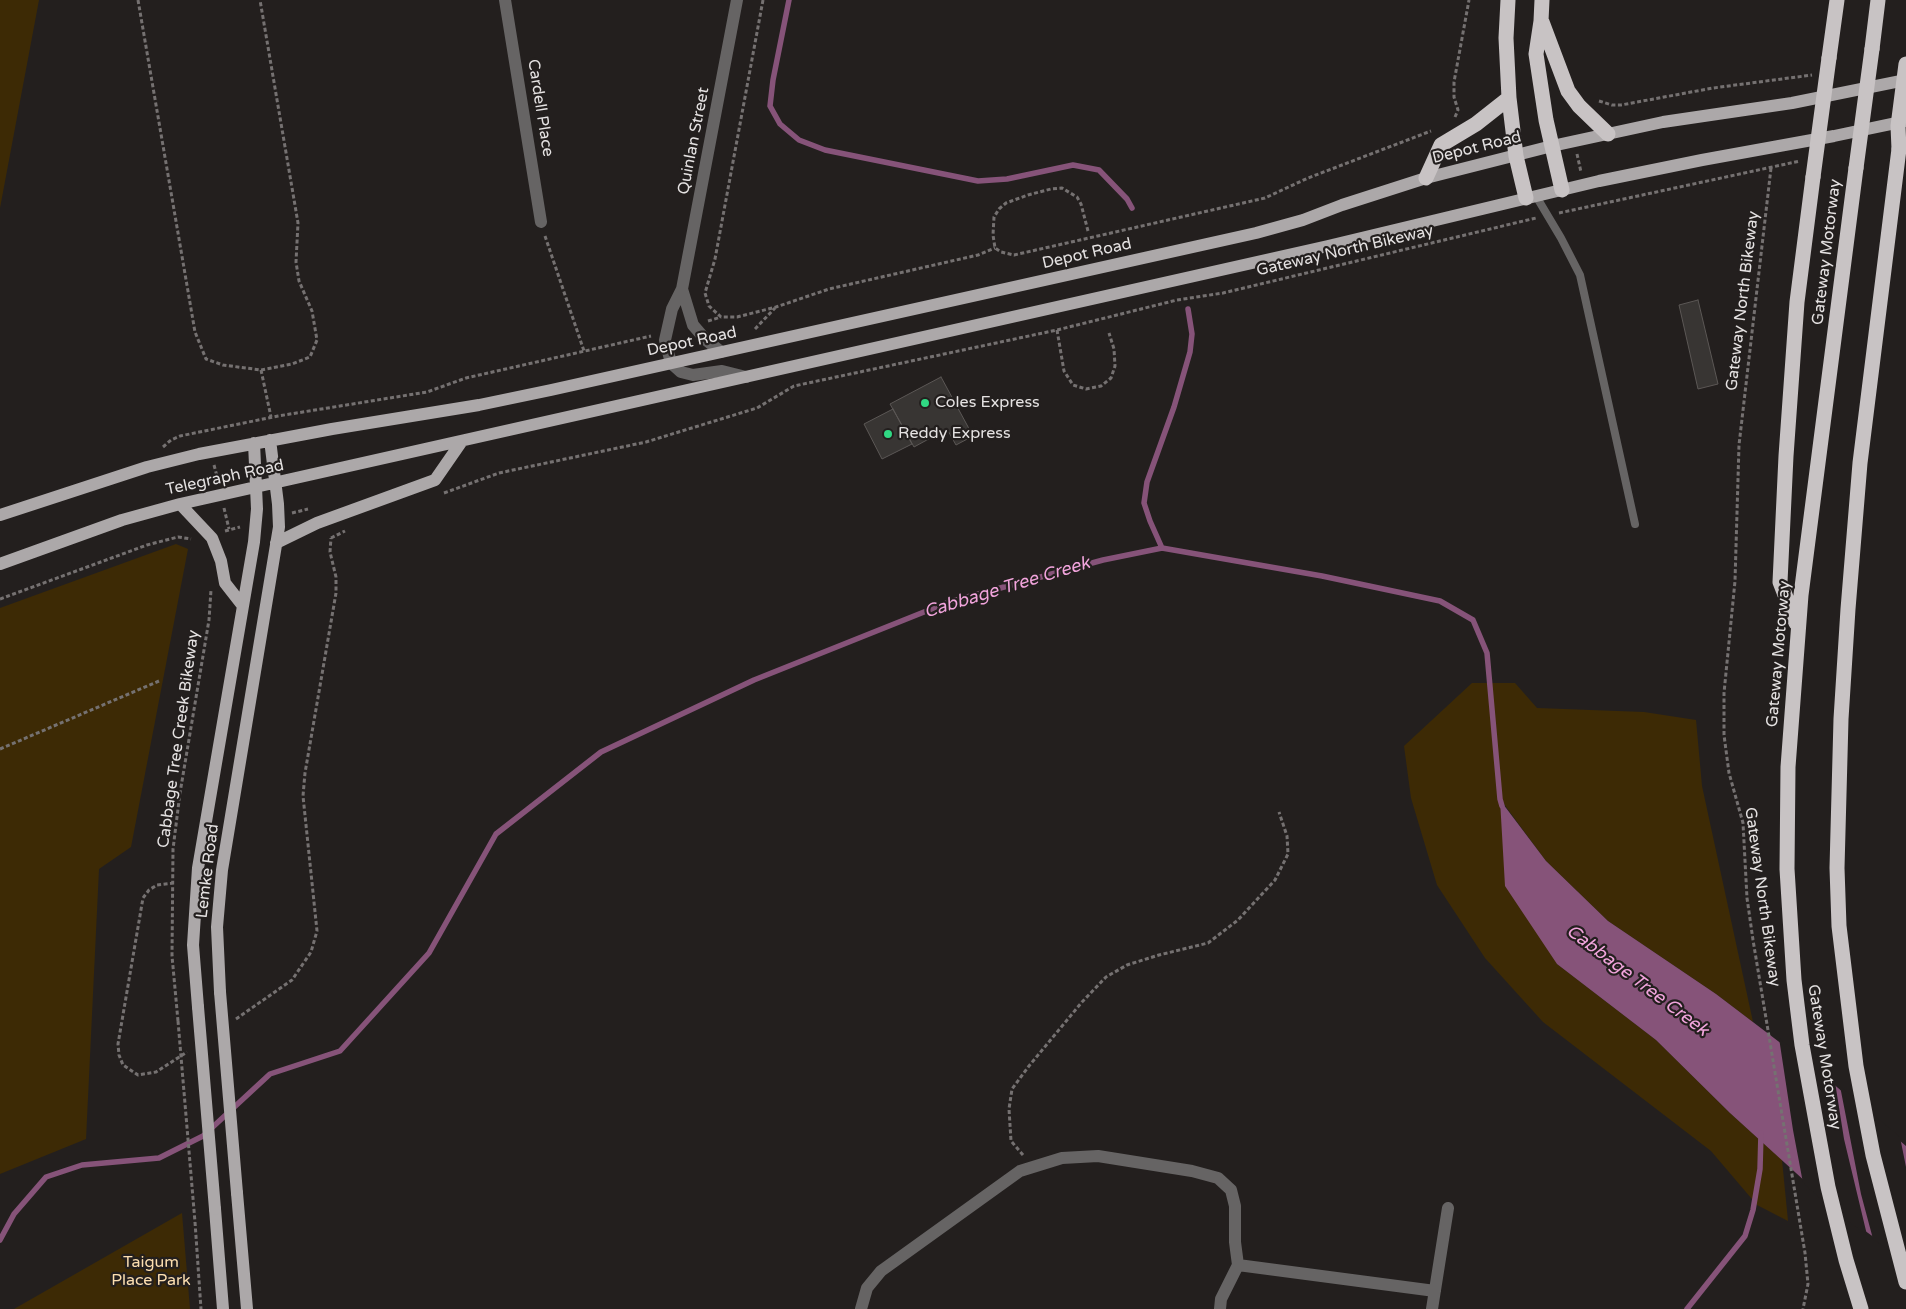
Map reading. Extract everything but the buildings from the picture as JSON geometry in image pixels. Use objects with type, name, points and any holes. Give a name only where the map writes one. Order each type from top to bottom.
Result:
[{"type":"highway","points":[[1508,0],[1506,57],[1509,98],[1516,156],[1531,197]]},
{"type":"highway","points":[[1542,0],[1536,54],[1544,108],[1562,190]]},
{"type":"highway","points":[[1798,626],[1780,582],[1786,456],[1797,302],[1837,0]]},
{"type":"highway","name":"Gateway Motorway","points":[[1861,1309],[1846,1260],[1828,1187],[1802,1045],[1794,980],[1787,860],[1788,767],[1798,626],[1810,514],[1878,0]]},
{"type":"highway","points":[[1541,21],[1568,91],[1579,106],[1608,134]]},
{"type":"highway","name":"Gateway Motorway","points":[[1906,64],[1898,126],[1901,148],[1860,463],[1842,709],[1837,868],[1840,926],[1850,1024],[1873,1155],[1906,1282]]},
{"type":"highway","points":[[1426,178],[1441,145],[1476,124],[1509,98]]},
{"type":"main road","name":"Depot Road","points":[[270,440],[479,405],[1256,233],[1303,220],[1426,178],[1552,146],[1663,122],[1792,102],[1906,80]]},
{"type":"main road","points":[[276,543],[317,523],[435,480],[462,441],[1328,246],[1562,190],[1906,120]]},
{"type":"main road","name":"Telegraph Road","points":[[0,515],[147,468],[200,454],[270,440]]},
{"type":"main road","name":"Lemke Road","points":[[248,1309],[220,992],[217,927],[222,870],[279,517],[270,440]]},
{"type":"main road","name":"Telegraph Road","points":[[0,564],[122,520],[180,504],[462,441]]},
{"type":"main road","name":"Lemke Road","points":[[223,1309],[193,945],[198,868],[254,542],[257,509],[254,443]]},
{"type":"main road","points":[[180,504],[212,538],[221,561],[225,583],[243,606]]},
{"type":"street","name":"Cardell Place","points":[[505,0],[541,222]]},
{"type":"street","name":"Quinlan Street","points":[[671,362],[666,347],[666,332],[672,309],[682,289],[737,0]]},
{"type":"street","name":"Quinlan Street","points":[[682,289],[693,325],[705,339],[721,352]]},
{"type":"street","points":[[671,362],[681,372],[693,375],[722,371],[746,377]]},
{"type":"street","points":[[861,1309],[867,1288],[881,1271],[1020,1171],[1062,1158],[1098,1156],[1184,1170],[1218,1178],[1231,1190],[1236,1206],[1235,1242],[1238,1265],[1221,1299],[1220,1309]]},
{"type":"street","points":[[1432,1309],[1448,1208]]},
{"type":"street","points":[[1238,1265],[1435,1291]]},
{"type":"lane","points":[[1531,197],[1548,216],[1580,275],[1635,524]]},
{"type":"path","points":[[138,0],[195,332],[206,359],[223,365],[261,370],[292,364],[310,357],[317,340],[312,311],[299,281],[296,262],[298,223],[260,0]]},
{"type":"path","points":[[721,317],[709,306],[705,293],[715,259],[763,0]]},
{"type":"path","points":[[1451,123],[1458,110],[1454,97],[1454,82],[1469,0]]},
{"type":"path","points":[[1596,99],[1603,103],[1621,105],[1713,88],[1819,74]]},
{"type":"path","points":[[1088,231],[1081,204],[1077,197],[1062,188],[1051,189],[1006,203],[994,217],[993,235],[995,248],[1000,252],[1014,256],[1265,198],[1308,178],[1434,130]]},
{"type":"path","points":[[1771,168],[1808,159]]},
{"type":"path","name":"Gateway North Bikeway","points":[[440,495],[499,473],[646,442],[757,408],[794,386],[1056,330],[1177,300],[1241,288],[1548,216],[1771,168],[1739,445],[1735,581],[1724,693],[1725,743],[1729,773],[1743,824],[1747,898],[1753,940],[1803,1238],[1808,1284],[1803,1309]]},
{"type":"path","points":[[541,222],[584,351]]},
{"type":"path","points":[[703,322],[721,317],[737,317],[776,307],[829,289],[978,255],[995,248]]},
{"type":"path","points":[[1056,330],[1064,371],[1073,385],[1086,389],[1101,386],[1111,378],[1115,366],[1114,349],[1109,332]]},
{"type":"path","points":[[171,440],[207,430],[272,417],[427,392],[466,378],[656,335]]},
{"type":"path","points":[[261,370],[272,417]]},
{"type":"path","points":[[231,1023],[292,980],[311,952],[317,931],[303,796],[305,773],[336,593],[336,577],[330,552],[331,538],[348,529]]},
{"type":"path","points":[[0,599],[147,545],[178,537],[194,540]]},
{"type":"path","name":"Cabbage Tree Creek Bikeway","points":[[201,1309],[172,956],[173,849],[175,825],[209,620],[211,584]]},
{"type":"path","points":[[0,749],[159,681]]},
{"type":"path","points":[[1033,1167],[1011,1141],[1009,1109],[1012,1089],[1082,1002],[1106,977],[1127,965],[1159,954],[1208,943],[1238,920],[1275,880],[1288,854],[1287,836],[1279,812]]},
{"type":"path","points":[[174,883],[157,885],[149,890],[144,898],[118,1044],[123,1065],[138,1074],[156,1072],[192,1048]]},
{"type":"green space","points":[[0,0],[39,0],[0,208]]},
{"type":"green space","points":[[176,544],[188,549],[131,847],[99,869],[86,1139],[0,1174],[0,608]]},
{"type":"green space","points":[[1472,683],[1515,683],[1537,708],[1644,712],[1696,720],[1702,786],[1753,1022],[1716,994],[1608,921],[1546,861],[1501,800],[1557,964],[1656,1040],[1730,1113],[1782,1160],[1788,1221],[1757,1205],[1711,1151],[1543,1022],[1485,958],[1437,885],[1411,798],[1404,746]]},
{"type":"green space","name":"Taigum Place Park","points":[[182,1213],[190,1309],[14,1309]]},
{"type":"water","points":[[1500,800],[1546,861],[1608,921],[1716,994],[1824,1076],[1906,1146],[1906,1260],[1840,1213],[1730,1113],[1656,1040],[1557,964],[1505,886]]},
{"type":"pier","points":[[1779,1038],[1835,1082],[1844,1139],[1867,1235],[1839,1215],[1803,1183]]},
{"type":"pier","points":[[1840,1086],[1900,1137],[1906,1167],[1906,1262],[1873,1239],[1861,1194]]},
{"type":"waterway","points":[[789,0],[773,80],[770,106],[780,124],[799,140],[825,150],[978,181],[1007,179],[1073,165],[1099,170],[1127,199],[1132,208]]},
{"type":"waterway","points":[[1162,548],[1144,503],[1147,482],[1174,407],[1190,352],[1192,334],[1188,309]]},
{"type":"waterway","name":"Cabbage Tree Creek","points":[[0,1240],[14,1214],[46,1177],[82,1165],[159,1158],[203,1136],[270,1074],[340,1051],[429,953],[496,834],[601,752],[754,680],[949,602],[1103,560],[1162,548],[1322,576],[1440,601],[1473,620],[1487,653],[1502,806]]},
{"type":"waterway","points":[[1687,1309],[1745,1236],[1753,1210],[1760,1169],[1761,1133]]},
{"type":"place","name":"Coles Express","points":[[925,403]]},
{"type":"place","name":"Reddy Express","points":[[888,434]]}]
